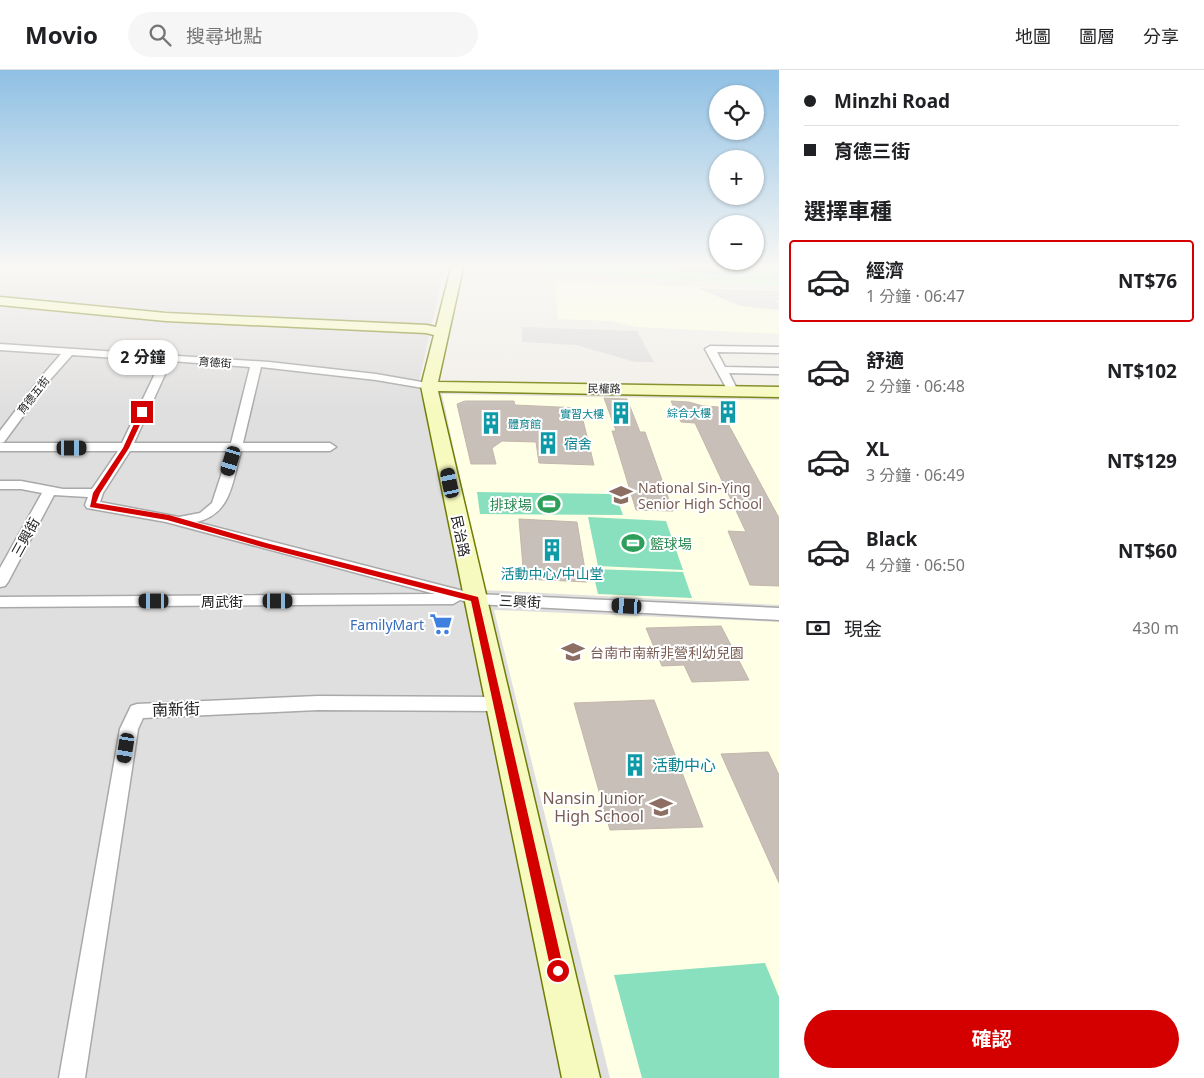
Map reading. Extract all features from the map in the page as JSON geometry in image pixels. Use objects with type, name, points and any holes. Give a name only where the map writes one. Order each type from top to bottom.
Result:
[{"type":"street","points":[[106,315],[120,316]]},
{"type":"street","points":[[112,315],[158,322],[425,335],[441,333]]},
{"type":"street","points":[[429,386],[445,315]]},
{"type":"street","name":"育德街","points":[[0,347],[256,365],[386,378],[429,386]]},
{"type":"street","points":[[733,391],[710,349],[779,350]]},
{"type":"street","name":"育德五街","points":[[0,439],[45,379],[68,353]]},
{"type":"street","points":[[0,485],[21,485],[63,493],[96,493],[126,448],[167,359]]},
{"type":"street","points":[[178,522],[205,516],[218,505],[236,447],[256,365]]},
{"type":"street","points":[[722,370],[779,371]]},
{"type":"street","name":"民權路","points":[[429,386],[779,392]]},
{"type":"street","name":"民治路","points":[[429,386],[581,1078]]},
{"type":"street","points":[[0,448],[330,447]]},
{"type":"street","name":"三興街","points":[[0,582],[50,491]]},
{"type":"street","name":"三興街","points":[[96,493],[92,505],[169,518],[178,522],[475,599],[779,614]]},
{"type":"street","name":"周武街","points":[[0,602],[475,599]]},
{"type":"street","name":"南新街","points":[[72,1078],[129,729],[137,711],[318,703],[498,704]]},
{"type":"shaded area","points":[[0,315],[434,315],[419,382],[779,393],[779,1078],[0,1078]]},
{"type":"shaded area","points":[[39,315],[156,326],[428,339],[155,327]]},
{"type":"shaded area","points":[[558,315],[779,315],[779,334],[636,327],[611,321],[558,319]]},
{"type":"shaded area","points":[[522,327],[637,331],[654,362],[635,362],[576,345],[522,342]]},
{"type":"shaded area","name":"National Sin-Ying Senior High School","points":[[442,394],[779,400],[779,605],[484,590]]},
{"type":"shaded area","name":"Nansin Junior High School","points":[[494,610],[779,622],[779,1078],[610,1078]]},
{"type":"green space","name":"排球場","points":[[477,492],[615,494],[623,515],[480,514]]},
{"type":"green space","name":"籃球場","points":[[588,517],[666,521],[683,570],[598,566]]},
{"type":"green space","points":[[592,569],[683,572],[692,598],[598,594]]},
{"type":"green space","points":[[765,963],[779,997],[779,1078],[642,1078],[614,975]]},
{"type":"building","points":[[604,398],[627,399],[640,432],[645,432],[673,511],[636,510],[612,431],[616,431]]},
{"type":"building","points":[[465,401],[514,401],[515,405],[580,408],[594,465],[539,463],[536,442],[502,441],[492,448],[496,464],[471,464],[457,404]]},
{"type":"building","points":[[671,401],[719,407],[779,518],[779,586],[750,585],[728,531],[746,532],[695,423],[681,422]]},
{"type":"building","name":"活動中心/中山堂","points":[[519,519],[577,522],[587,582],[524,579]]},
{"type":"building","points":[[721,626],[749,680],[692,682],[684,665],[662,666],[646,628]]},
{"type":"building","name":"活動中心","points":[[654,700],[703,827],[610,830],[574,703]]},
{"type":"building","points":[[768,752],[779,775],[779,883],[721,754]]},
{"type":"place","name":"綜合大樓","points":[[728,412]]},
{"type":"place","name":"實習大樓","points":[[621,413]]},
{"type":"place","name":"體育館","points":[[491,423]]},
{"type":"place","name":"宿舍","points":[[548,443]]},
{"type":"place","name":"National Sin-Ying Senior High School","points":[[621,495]]},
{"type":"place","name":"排球場","points":[[549,504]]},
{"type":"place","name":"籃球場","points":[[633,543]]},
{"type":"place","name":"活動中心/中山堂","points":[[552,550]]},
{"type":"place","name":"FamilyMart","points":[[441,624]]},
{"type":"place","name":"台南市南新非營利幼兒園","points":[[573,652]]},
{"type":"place","name":"活動中心","points":[[635,765]]},
{"type":"place","name":"Nansin Junior High School","points":[[661,807]]},
{"type":"route","points":[[142,412],[126,448],[96,493],[92,505],[169,518],[178,522],[475,599],[558,971]]}]
